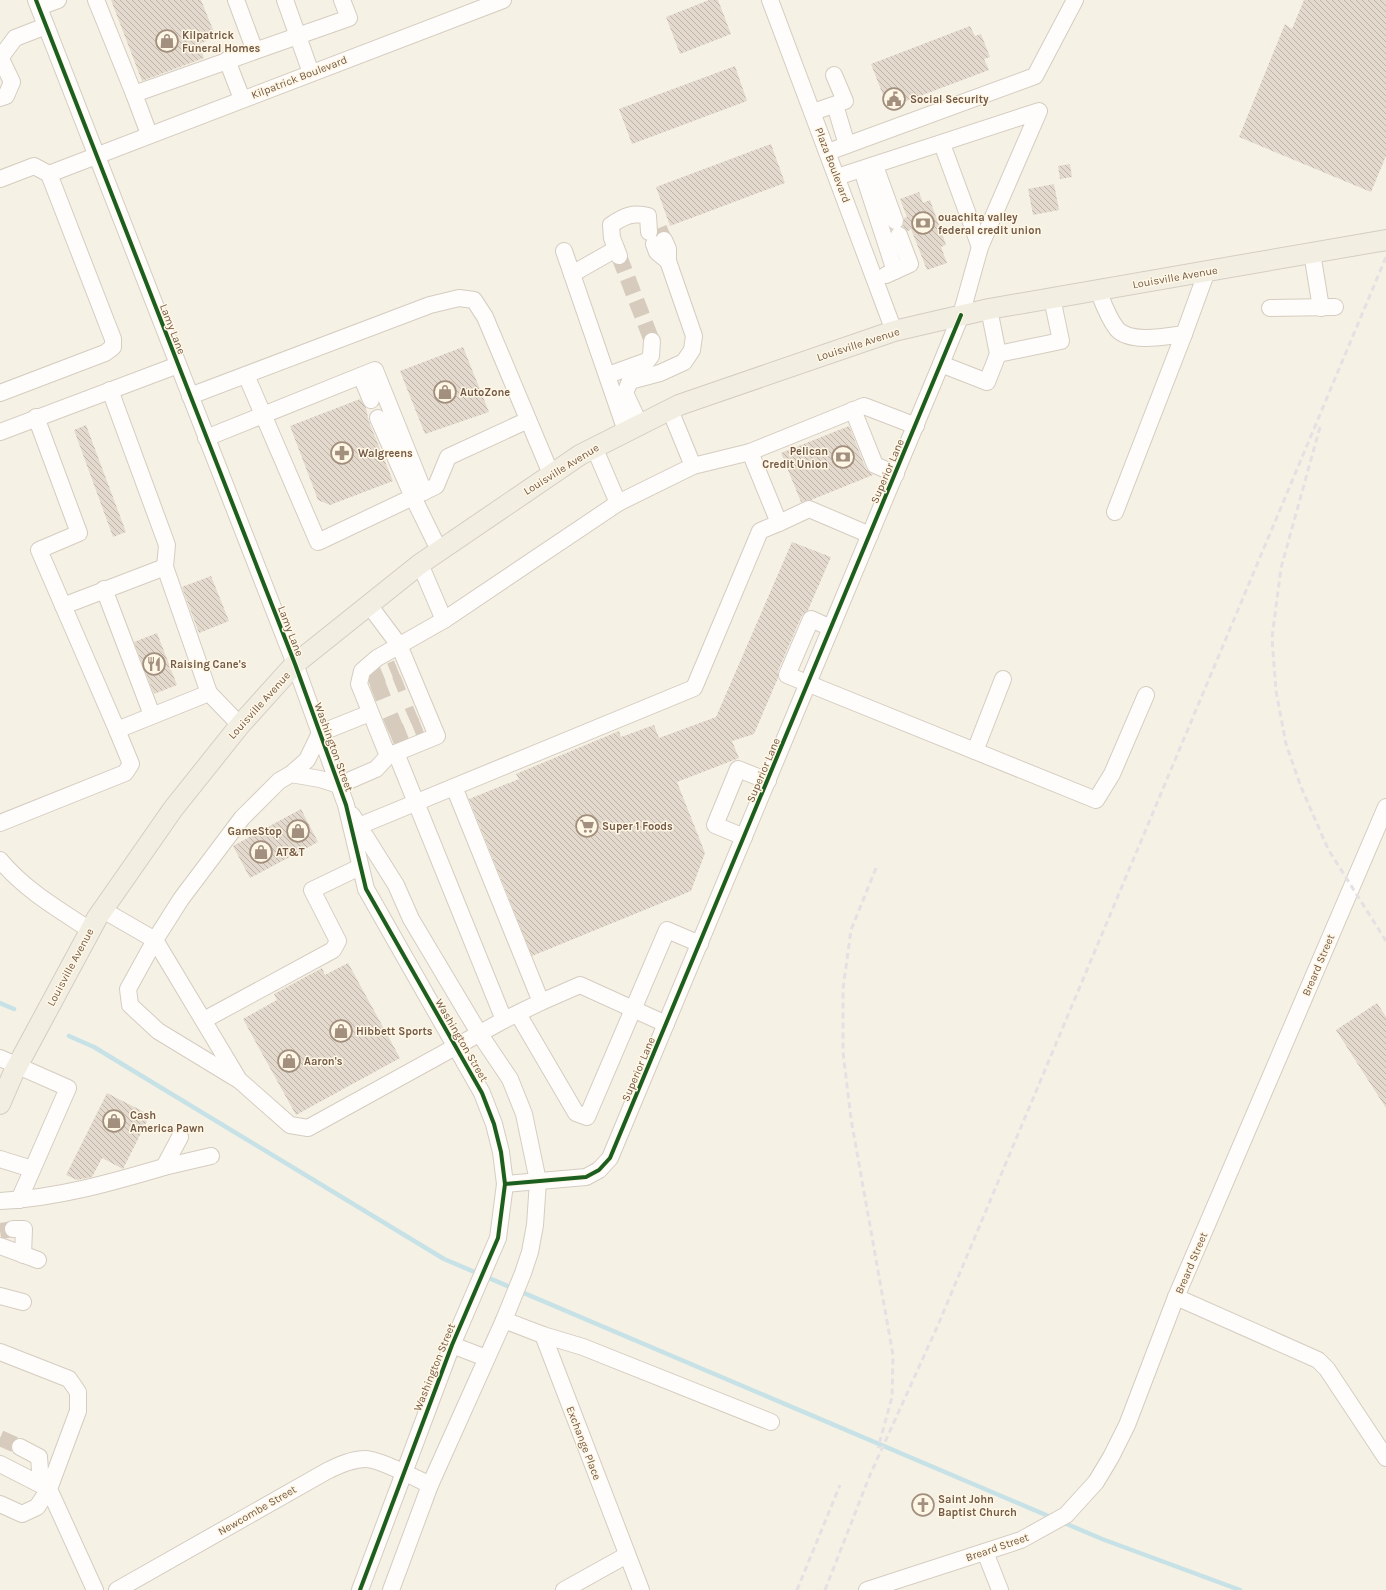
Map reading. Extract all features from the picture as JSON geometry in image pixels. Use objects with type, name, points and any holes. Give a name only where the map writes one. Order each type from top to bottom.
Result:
[{"type":"main road","name":"Louisville Avenue","points":[[0,1104],[9,1061],[102,910],[173,809],[240,726],[295,664],[439,550],[551,474],[594,447],[670,410],[894,331],[961,314],[1386,240]]},
{"type":"street","points":[[37,4],[58,0]]},
{"type":"street","points":[[96,0],[149,134]]},
{"type":"street","points":[[236,0],[255,51]]},
{"type":"street","points":[[285,0],[311,72]]},
{"type":"street","points":[[134,94],[349,18],[342,0]]},
{"type":"street","name":"Kilpatrick Boulevard","points":[[49,174],[95,154],[503,0]]},
{"type":"street","name":"Plaza Boulevard","points":[[770,0],[894,331]]},
{"type":"street","points":[[828,152],[1035,76],[1075,0]]},
{"type":"street","name":"Lamy Lane","points":[[37,4],[295,664]]},
{"type":"street","points":[[0,98],[6,96],[12,82],[0,57],[15,38],[46,26]]},
{"type":"street","points":[[227,60],[242,99]]},
{"type":"street","points":[[813,112],[846,101],[834,74]]},
{"type":"street","points":[[835,105],[847,145]]},
{"type":"street","name":"Superior Lane","points":[[505,1184],[586,1177],[599,1170],[610,1158],[916,426],[961,314],[980,248],[1039,111],[942,144]]},
{"type":"street","points":[[837,177],[942,144],[980,248]]},
{"type":"street","points":[[0,179],[34,166],[49,174],[113,340],[113,347],[105,353],[0,392]]},
{"type":"street","points":[[869,168],[897,228],[910,264],[875,280]]},
{"type":"street","points":[[869,168],[895,271]]},
{"type":"street","points":[[572,274],[618,252],[612,238],[611,225],[625,216],[639,214],[648,216],[657,236],[657,252],[668,261],[694,336],[692,350],[684,362],[660,373],[630,381],[625,394],[633,428]]},
{"type":"street","points":[[564,251],[608,375],[633,428]]},
{"type":"street","points":[[1270,308],[1328,307],[1312,253]]},
{"type":"street","points":[[1115,512],[1207,271]]},
{"type":"street","points":[[1098,290],[1110,319],[1118,331],[1135,337],[1156,338],[1184,334]]},
{"type":"street","points":[[190,396],[430,305],[459,298],[474,300],[480,308],[551,474]]},
{"type":"street","points":[[998,354],[1061,341],[1052,298]]},
{"type":"street","points":[[941,364],[986,382],[998,354],[989,309]]},
{"type":"street","points":[[608,375],[647,361],[651,356],[652,342]]},
{"type":"street","points":[[0,432],[36,417],[178,365]]},
{"type":"street","points":[[206,438],[375,370],[439,550]]},
{"type":"street","points":[[246,376],[318,542],[436,486],[448,457],[528,420]]},
{"type":"street","points":[[361,376],[371,400]]},
{"type":"street","points":[[110,390],[167,545],[165,567],[209,693],[240,726]]},
{"type":"street","points":[[700,944],[667,930],[587,1117],[576,1112],[511,1017],[417,802],[392,754],[384,733],[370,713],[362,671],[377,658],[444,620],[618,503],[693,466],[750,452],[864,406],[916,426]]},
{"type":"street","points":[[670,410],[693,466]]},
{"type":"street","points":[[853,410],[875,464],[896,474]]},
{"type":"street","points":[[0,823],[125,773],[131,764],[118,730],[39,550],[79,533],[36,417]]},
{"type":"street","points":[[378,418],[419,495]]},
{"type":"street","points":[[594,447],[618,503]]},
{"type":"street","points":[[750,452],[779,522]]},
{"type":"street","points":[[359,826],[694,688],[760,530],[809,509],[870,535]]},
{"type":"street","points":[[420,564],[444,620]]},
{"type":"street","points":[[63,606],[165,567]]},
{"type":"street","points":[[104,590],[152,715]]},
{"type":"street","points":[[291,774],[320,778],[339,786],[376,769],[392,754],[437,736],[423,717],[405,673],[399,645],[369,605]]},
{"type":"street","points":[[832,628],[811,619],[787,675],[1096,800],[1112,774],[1146,695]]},
{"type":"street","name":"Washington Street","points":[[295,664],[346,805],[366,889],[482,1093],[494,1124],[501,1152],[505,1184],[498,1238],[452,1344],[360,1590]]},
{"type":"street","points":[[974,751],[1003,679]]},
{"type":"street","points":[[118,730],[209,693]]},
{"type":"street","points":[[370,713],[320,733],[307,760],[291,774],[279,781],[242,818],[181,899],[155,940],[128,989],[130,1004],[158,1031],[239,1080],[290,1125],[308,1128],[456,1048],[479,1033],[541,1002],[580,985],[666,1024]]},
{"type":"street","points":[[744,837],[715,825],[738,769],[768,781]]},
{"type":"street","points":[[454,787],[541,1002]]},
{"type":"street","name":"Washington Street","points":[[346,805],[396,885],[412,919],[479,1033],[510,1079],[524,1114],[538,1181],[535,1225],[530,1252],[523,1273],[506,1315],[430,1485],[391,1590]]},
{"type":"street","name":"Breard Street","points":[[867,1590],[985,1552],[1032,1535],[1066,1515],[1096,1482],[1111,1457],[1127,1425],[1176,1297],[1386,807]]},
{"type":"street","points":[[0,860],[12,875],[32,892],[90,930]]},
{"type":"street","points":[[204,1020],[333,950],[338,940],[312,890],[360,867]]},
{"type":"street","points":[[102,910],[155,940],[239,1080]]},
{"type":"street","points":[[9,1061],[68,1088],[19,1200]]},
{"type":"street","points":[[164,1167],[180,1137]]},
{"type":"street","points":[[0,1201],[19,1200],[90,1189],[164,1167],[211,1156]]},
{"type":"street","points":[[0,1159],[32,1169]]},
{"type":"street","points":[[0,1246],[30,1257],[24,1229],[13,1229]]},
{"type":"street","points":[[0,1296],[23,1302]]},
{"type":"street","points":[[1176,1297],[1318,1360],[1327,1369],[1386,1458]]},
{"type":"street","points":[[506,1315],[544,1336],[583,1347],[771,1422]]},
{"type":"street","name":"Exchange Place","points":[[544,1336],[641,1590]]},
{"type":"street","points":[[452,1344],[486,1358]]},
{"type":"street","points":[[0,1352],[69,1379],[78,1392],[78,1411],[37,1507],[22,1514],[0,1504]]},
{"type":"street","points":[[20,1447],[39,1457],[45,1487],[95,1590]]},
{"type":"street","name":"Newcombe Street","points":[[117,1590],[320,1474],[346,1462],[367,1458],[403,1472],[430,1485]]},
{"type":"street","points":[[0,1464],[45,1487]]},
{"type":"street","points":[[985,1552],[1000,1590]]},
{"type":"street","points":[[564,1590],[627,1555]]},
{"type":"building","name":"Kilpatrick Funeral Homes","points":[[111,0],[201,0],[216,37],[199,44],[204,58],[142,81]]},
{"type":"building","points":[[709,0],[718,0],[731,34],[680,54],[666,17]]},
{"type":"building","points":[[1304,0],[1386,0],[1386,156],[1371,192],[1239,137],[1285,24],[1292,29]]},
{"type":"building","points":[[970,26],[975,36],[981,34],[990,57],[984,59],[989,70],[888,108],[871,64]]},
{"type":"building","points":[[735,66],[747,101],[632,144],[619,109]]},
{"type":"building","points":[[771,144],[785,183],[670,226],[656,187]]},
{"type":"building","points":[[1070,164],[1072,177],[1060,179],[1058,166]]},
{"type":"building","points":[[1054,184],[1059,210],[1033,215],[1028,189]]},
{"type":"building","points":[[919,192],[923,203],[930,200],[946,245],[941,247],[947,263],[927,270],[911,229],[908,231],[903,227],[904,218],[907,217],[900,199]]},
{"type":"building","name":"AutoZone","points":[[463,347],[489,412],[425,434],[400,371]]},
{"type":"building","name":"Walgreens","points":[[360,399],[366,408],[369,422],[393,481],[330,505],[318,500],[290,426]]},
{"type":"building","points":[[86,425],[126,532],[113,537],[74,430]]},
{"type":"building","points":[[849,426],[866,469],[873,475],[811,500],[801,502],[781,453]]},
{"type":"building","name":"Super 1 Foods","points":[[792,542],[831,557],[808,610],[802,615],[778,671],[778,678],[754,734],[732,741],[739,758],[677,782],[705,853],[691,891],[532,956],[469,799],[519,779],[516,774],[619,731],[621,737],[654,725],[659,738],[716,717]]},
{"type":"building","points":[[211,576],[229,621],[199,633],[182,587]]},
{"type":"building","name":"Raising Cane's","points":[[157,633],[177,685],[154,694],[134,642]]},
{"type":"building","points":[[301,809],[318,842],[250,878],[233,846]]},
{"type":"building","points":[[348,963],[400,1058],[296,1115],[243,1019],[277,1000],[274,994],[322,968],[325,975]]},
{"type":"building","points":[[1377,1003],[1386,1017],[1386,1108],[1336,1030]]},
{"type":"building","points":[[107,1093],[150,1115],[123,1169],[102,1158],[92,1177],[77,1180],[66,1175]]},
{"type":"waterway","points":[[0,1003],[14,1009]]},
{"type":"waterway","points":[[69,1036],[94,1047],[444,1259],[1053,1518]]},
{"type":"waterway","points":[[1062,1522],[1102,1539],[1240,1590]]},
{"type":"tunnel","points":[[659,228],[664,240]]},
{"type":"tunnel","points":[[619,256],[652,341]]},
{"type":"tunnel","points":[[368,680],[397,668]]},
{"type":"tunnel","points":[[373,694],[403,682]]},
{"type":"tunnel","points":[[386,726],[416,713]]},
{"type":"tunnel","points":[[391,737],[421,725]]},
{"type":"tunnel","points":[[0,1231],[13,1229]]},
{"type":"tunnel","points":[[0,1438],[20,1447]]},
{"type":"railway","points":[[825,1590],[870,1475],[938,1325],[1386,257]]},
{"type":"railway","points":[[1320,427],[1281,568],[1272,638],[1276,691],[1286,744],[1301,787],[1328,849],[1386,941]]},
{"type":"railway","points":[[876,868],[851,930],[843,989],[843,1052],[851,1119],[893,1355],[892,1397],[878,1448]]},
{"type":"railway","points":[[797,1590],[840,1485]]},
{"type":"cycle path","points":[[36,0],[295,664],[346,805],[366,889],[482,1093],[494,1124],[501,1152],[505,1184],[498,1238],[452,1345],[360,1590]]},
{"type":"cycle path","points":[[505,1184],[586,1177],[599,1170],[610,1158],[961,315]]},
{"type":"place","name":"Kilpatrick Funeral Homes","points":[[167,41]]},
{"type":"place","name":"Social Security","points":[[894,99]]},
{"type":"place","name":"ouachita valley federal credit union","points":[[923,223]]},
{"type":"place","name":"AutoZone","points":[[445,392]]},
{"type":"place","name":"Walgreens","points":[[342,453]]},
{"type":"place","name":"Pelican Credit Union","points":[[843,457]]},
{"type":"place","name":"Raising Cane's","points":[[154,664]]},
{"type":"place","name":"Super 1 Foods","points":[[587,826]]},
{"type":"place","name":"GameStop","points":[[298,831]]},
{"type":"place","name":"AT&T","points":[[261,852]]},
{"type":"place","name":"Hibbett Sports","points":[[341,1031]]},
{"type":"place","name":"Aaron's","points":[[289,1061]]},
{"type":"place","name":"Cash America Pawn","points":[[114,1121]]},
{"type":"place","name":"Saint John Baptist Church","points":[[923,1505]]}]
